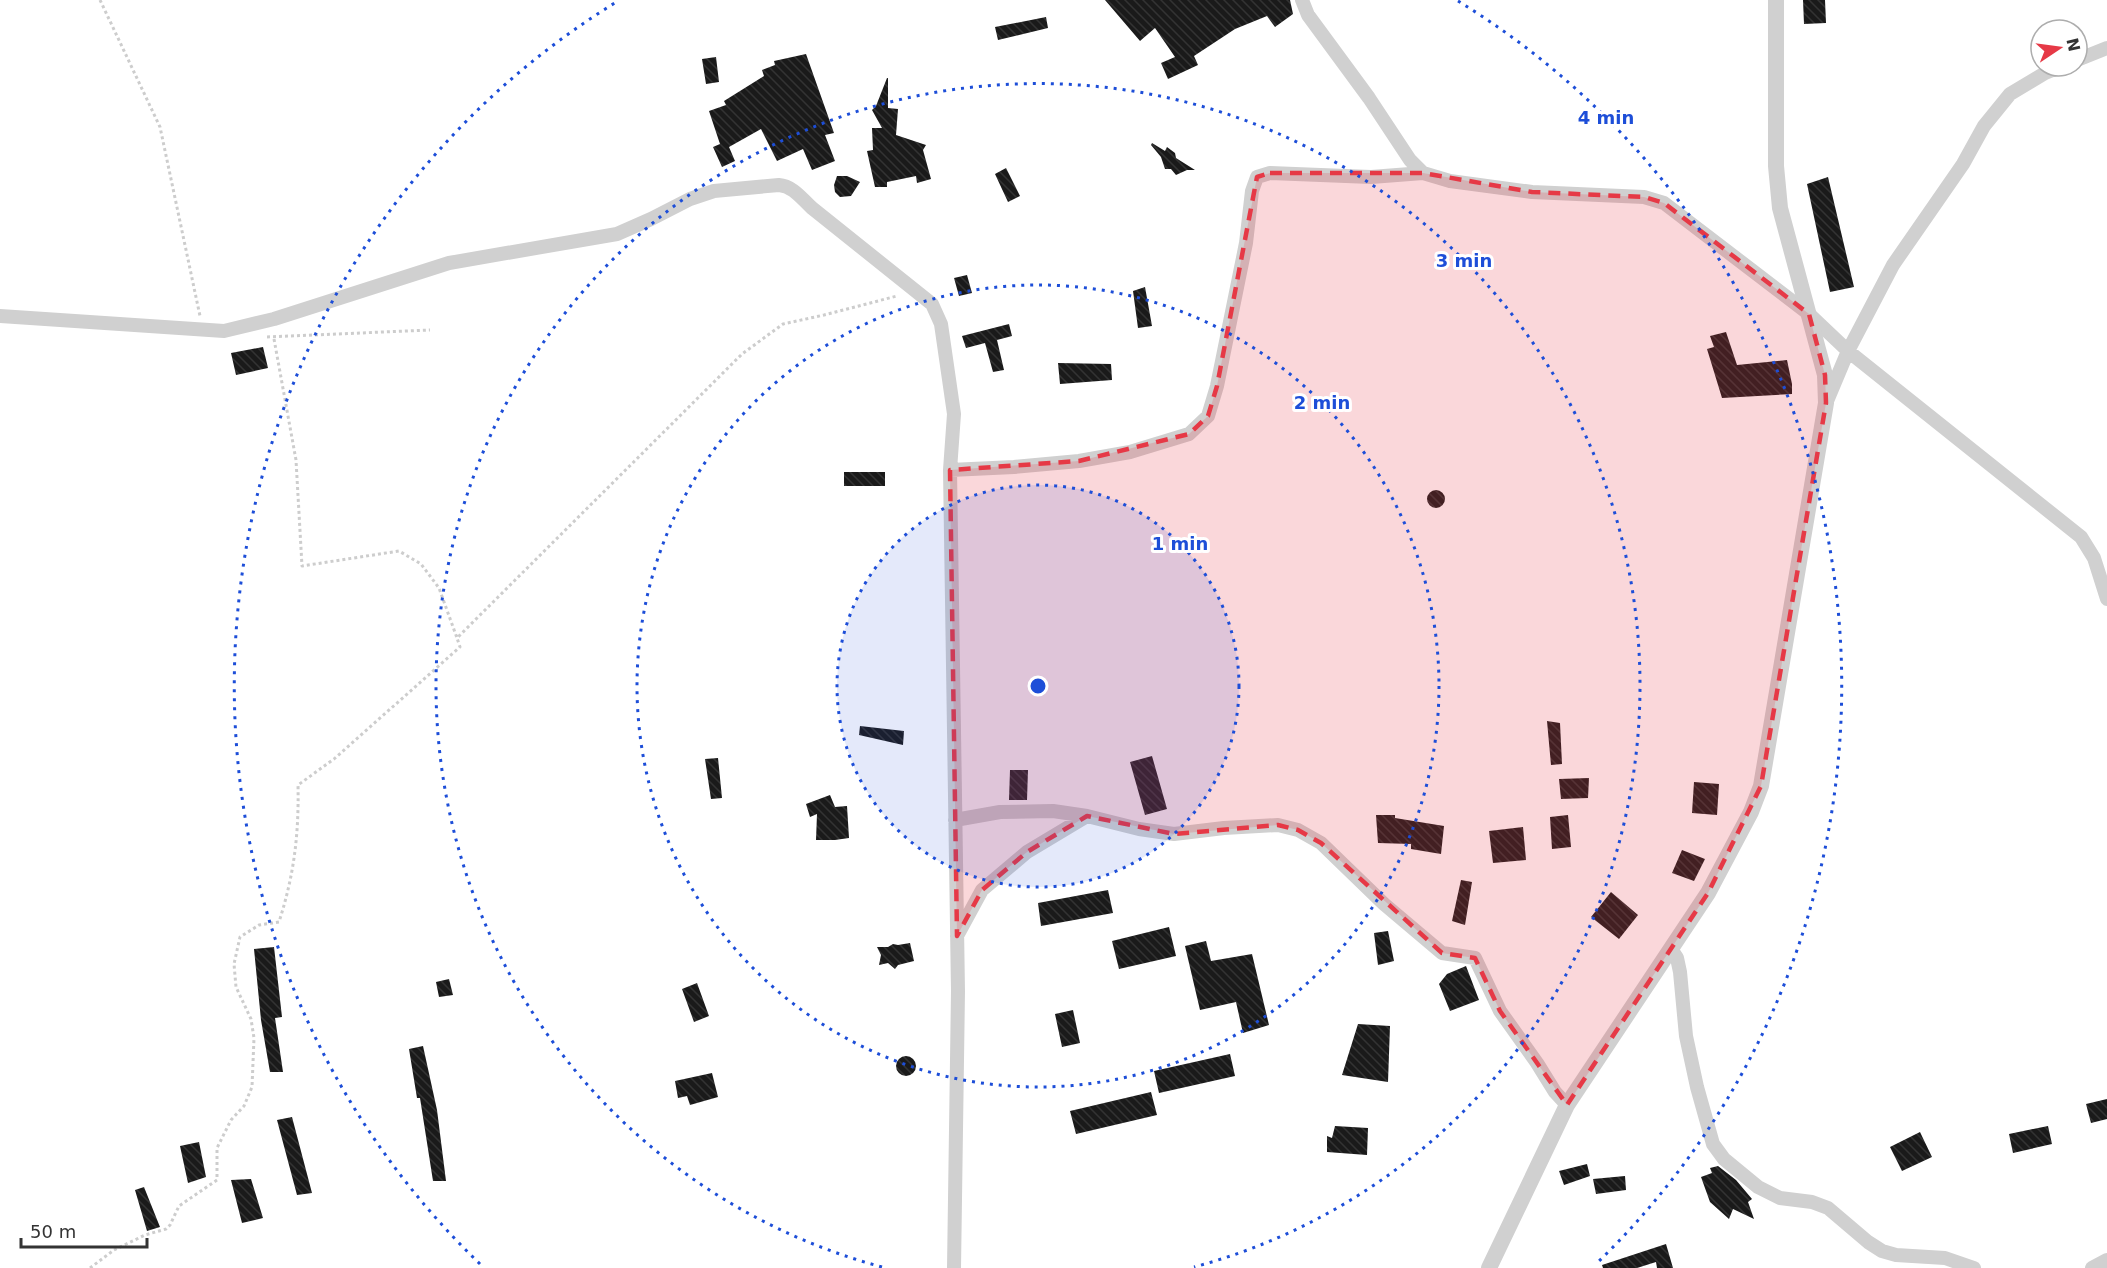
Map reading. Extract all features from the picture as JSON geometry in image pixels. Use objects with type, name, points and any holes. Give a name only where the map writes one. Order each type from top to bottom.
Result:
[{"type":"street","points":[[1302,0],[1308,15],[1369,98],[1410,160],[1423,173]]},
{"type":"street","points":[[1489,1268],[1567,1105],[1708,893],[1751,812],[1761,786],[1826,403],[1825,375],[1780,208],[1776,166],[1776,0]]},
{"type":"street","points":[[2089,55],[2107,48]]},
{"type":"street","points":[[1826,403],[1848,351],[1893,265],[1963,164],[1984,126],[2010,94],[2037,78]]},
{"type":"street","points":[[950,470],[1079,461],[1130,452],[1189,434],[1208,416],[1218,386],[1246,243],[1252,191],[1257,177],[1270,173],[1371,177],[1423,173],[1449,181],[1532,192],[1644,196],[1665,203],[1809,314],[1848,351],[2081,537],[2094,558],[2107,599]]},
{"type":"street","points":[[0,316],[224,331],[274,319],[449,263],[617,234],[690,199],[714,191],[779,185],[787,186],[932,304],[941,324],[954,414],[950,470],[957,936],[954,1268]]},
{"type":"street","points":[[955,820],[1000,812],[1053,811],[1174,834],[1278,825],[1298,830],[1321,843],[1384,904],[1442,953],[1475,958],[1500,1011],[1555,1092],[1567,1105]]},
{"type":"street","points":[[957,936],[982,890],[1027,852],[1087,816]]},
{"type":"street","points":[[1671,949],[1677,958],[1680,972],[1686,1036],[1697,1088],[1713,1144],[1724,1159],[1758,1187],[1780,1198],[1812,1202],[1827,1208],[1882,1251],[1896,1255],[1945,1258],[1974,1268]]},
{"type":"street","points":[[2092,1268],[2107,1260]]},
{"type":"path","points":[[100,0],[160,127],[203,329]]},
{"type":"path","points":[[457,638],[742,354],[783,324],[915,291]]},
{"type":"path","points":[[264,337],[274,339],[430,330]]},
{"type":"path","points":[[90,1268],[114,1250],[166,1228],[170,1225],[179,1206],[216,1180],[217,1148],[231,1120],[244,1106],[252,1087],[254,1038],[251,1019],[236,987],[234,964],[240,937],[259,925],[279,922],[291,885],[299,818],[298,785],[334,759],[460,647],[438,588],[421,564],[399,551],[302,566],[296,460],[274,339]]},
{"type":"highlighted area","points":[[1270,173],[1423,173],[1532,192],[1644,197],[1664,203],[1809,314],[1825,375],[1826,403],[1761,786],[1708,893],[1567,1105],[1500,1011],[1475,958],[1442,953],[1321,843],[1298,830],[1278,825],[1174,834],[1087,816],[1027,852],[982,890],[957,936],[950,470],[1079,461],[1189,434],[1208,416],[1217,386],[1257,177]]},
{"type":"building","points":[[1105,0],[1290,0],[1293,14],[1275,27],[1267,16],[1235,29],[1194,56],[1198,65],[1168,79],[1161,63],[1175,57],[1155,28],[1140,41]]},
{"type":"building","points":[[1803,0],[1825,0],[1826,23],[1804,24]]},
{"type":"building","points":[[1046,17],[1048,28],[998,40],[995,27]]},
{"type":"building","points":[[806,54],[834,133],[825,135],[835,161],[812,170],[803,149],[777,161],[761,129],[729,147],[735,161],[722,167],[713,147],[720,144],[709,111],[726,105],[724,101],[764,76],[762,70],[775,65],[774,61]]},
{"type":"building","points":[[716,57],[719,82],[706,84],[702,59]]},
{"type":"building","points":[[887,78],[888,108],[898,109],[896,135],[926,145],[923,150],[931,179],[917,183],[916,176],[887,182],[887,187],[875,187],[867,151],[873,150],[872,128],[882,128],[872,110],[876,106]]},
{"type":"building","points":[[1152,143],[1165,151],[1167,147],[1175,153],[1176,158],[1195,170],[1187,170],[1176,175],[1171,169],[1165,169]]},
{"type":"building","points":[[1006,168],[1020,196],[1008,202],[995,174]]},
{"type":"building","points":[[837,176],[847,176],[860,182],[851,196],[840,197],[835,192],[834,185]]},
{"type":"building","points":[[1828,177],[1854,287],[1830,292],[1807,184]]},
{"type":"building","points":[[967,275],[972,293],[959,296],[954,278]]},
{"type":"building","points":[[1145,287],[1152,326],[1138,328],[1133,291]]},
{"type":"building","points":[[1009,324],[1012,336],[997,340],[1004,370],[993,372],[985,343],[966,348],[962,336]]},
{"type":"building","points":[[1726,332],[1737,365],[1787,360],[1792,394],[1722,398],[1707,349],[1714,347],[1710,336]]},
{"type":"building","points":[[263,347],[268,368],[236,375],[231,353]]},
{"type":"building","points":[[1058,363],[1111,364],[1112,380],[1060,384]]},
{"type":"building","points":[[844,472],[885,472],[885,486],[844,486]]},
{"type":"building","points":[[1432,490],[1440,490],[1445,495],[1443,506],[1432,508],[1427,503],[1427,495]]},
{"type":"building","points":[[1547,721],[1560,723],[1562,764],[1551,765]]},
{"type":"building","points":[[860,726],[904,731],[903,745],[859,735]]},
{"type":"building","points":[[1152,756],[1167,809],[1145,815],[1130,762]]},
{"type":"building","points":[[718,758],[722,798],[711,799],[705,759]]},
{"type":"building","points":[[1010,770],[1028,770],[1027,800],[1009,800]]},
{"type":"building","points":[[1589,778],[1588,798],[1561,799],[1559,779]]},
{"type":"building","points":[[1694,782],[1719,784],[1717,815],[1692,813]]},
{"type":"building","points":[[830,795],[835,807],[847,806],[849,838],[816,840],[817,814],[810,817],[806,804]]},
{"type":"building","points":[[1376,815],[1395,815],[1395,818],[1444,826],[1441,854],[1411,849],[1411,844],[1378,843]]},
{"type":"building","points":[[1568,815],[1571,847],[1552,849],[1550,817]]},
{"type":"building","points":[[1523,827],[1526,860],[1493,863],[1489,831]]},
{"type":"building","points":[[1682,850],[1705,859],[1694,881],[1672,873]]},
{"type":"building","points":[[1461,880],[1472,882],[1465,925],[1452,921]]},
{"type":"building","points":[[1108,890],[1113,913],[1041,926],[1038,903]]},
{"type":"building","points":[[1611,892],[1638,915],[1619,939],[1591,917]]},
{"type":"building","points":[[1169,927],[1176,956],[1119,969],[1112,941]]},
{"type":"building","points":[[1388,931],[1394,961],[1378,965],[1374,933]]},
{"type":"building","points":[[1206,941],[1211,961],[1252,954],[1269,1025],[1243,1033],[1236,1002],[1200,1010],[1185,946]]},
{"type":"building","points":[[910,943],[914,961],[898,965],[895,969],[888,963],[879,965],[881,955],[877,947]]},
{"type":"building","points":[[274,947],[282,1017],[275,1018],[283,1072],[270,1072],[261,1020],[254,949]]},
{"type":"building","points":[[1466,966],[1479,1000],[1450,1011],[1439,984],[1447,974]]},
{"type":"building","points":[[449,979],[453,995],[439,997],[436,982]]},
{"type":"building","points":[[697,983],[709,1016],[694,1022],[682,989]]},
{"type":"building","points":[[1073,1010],[1080,1043],[1062,1047],[1055,1014]]},
{"type":"building","points":[[1358,1024],[1390,1026],[1388,1082],[1342,1075]]},
{"type":"building","points":[[423,1046],[437,1110],[446,1181],[433,1181],[420,1098],[417,1098],[409,1049]]},
{"type":"building","points":[[1230,1054],[1235,1076],[1159,1093],[1154,1071]]},
{"type":"building","points":[[906,1056],[913,1059],[916,1066],[913,1073],[906,1076],[899,1073],[896,1066],[899,1059]]},
{"type":"building","points":[[712,1073],[718,1097],[690,1105],[687,1096],[678,1098],[675,1081]]},
{"type":"building","points":[[1151,1092],[1157,1115],[1076,1134],[1070,1111]]},
{"type":"building","points":[[2107,1099],[2107,1119],[2091,1123],[2086,1104]]},
{"type":"building","points":[[292,1117],[312,1193],[297,1195],[277,1120]]},
{"type":"building","points":[[1335,1126],[1368,1128],[1367,1155],[1327,1152],[1327,1136],[1332,1138]]},
{"type":"building","points":[[2048,1126],[2052,1144],[2013,1153],[2009,1134]]},
{"type":"building","points":[[1920,1132],[1932,1157],[1902,1171],[1890,1147]]},
{"type":"building","points":[[199,1142],[206,1177],[188,1183],[180,1146]]},
{"type":"building","points":[[1587,1164],[1590,1176],[1564,1185],[1559,1171]]},
{"type":"building","points":[[1718,1166],[1736,1180],[1752,1199],[1748,1202],[1754,1219],[1733,1209],[1729,1219],[1710,1202],[1701,1177],[1712,1173],[1710,1168]]},
{"type":"building","points":[[1625,1176],[1626,1190],[1596,1194],[1593,1179]]},
{"type":"building","points":[[251,1179],[263,1218],[242,1223],[231,1180]]},
{"type":"building","points":[[144,1187],[160,1227],[147,1231],[135,1190]]},
{"type":"building","points":[[1666,1244],[1673,1268],[1657,1268],[1656,1262],[1637,1268],[1603,1268],[1602,1265]]}]
